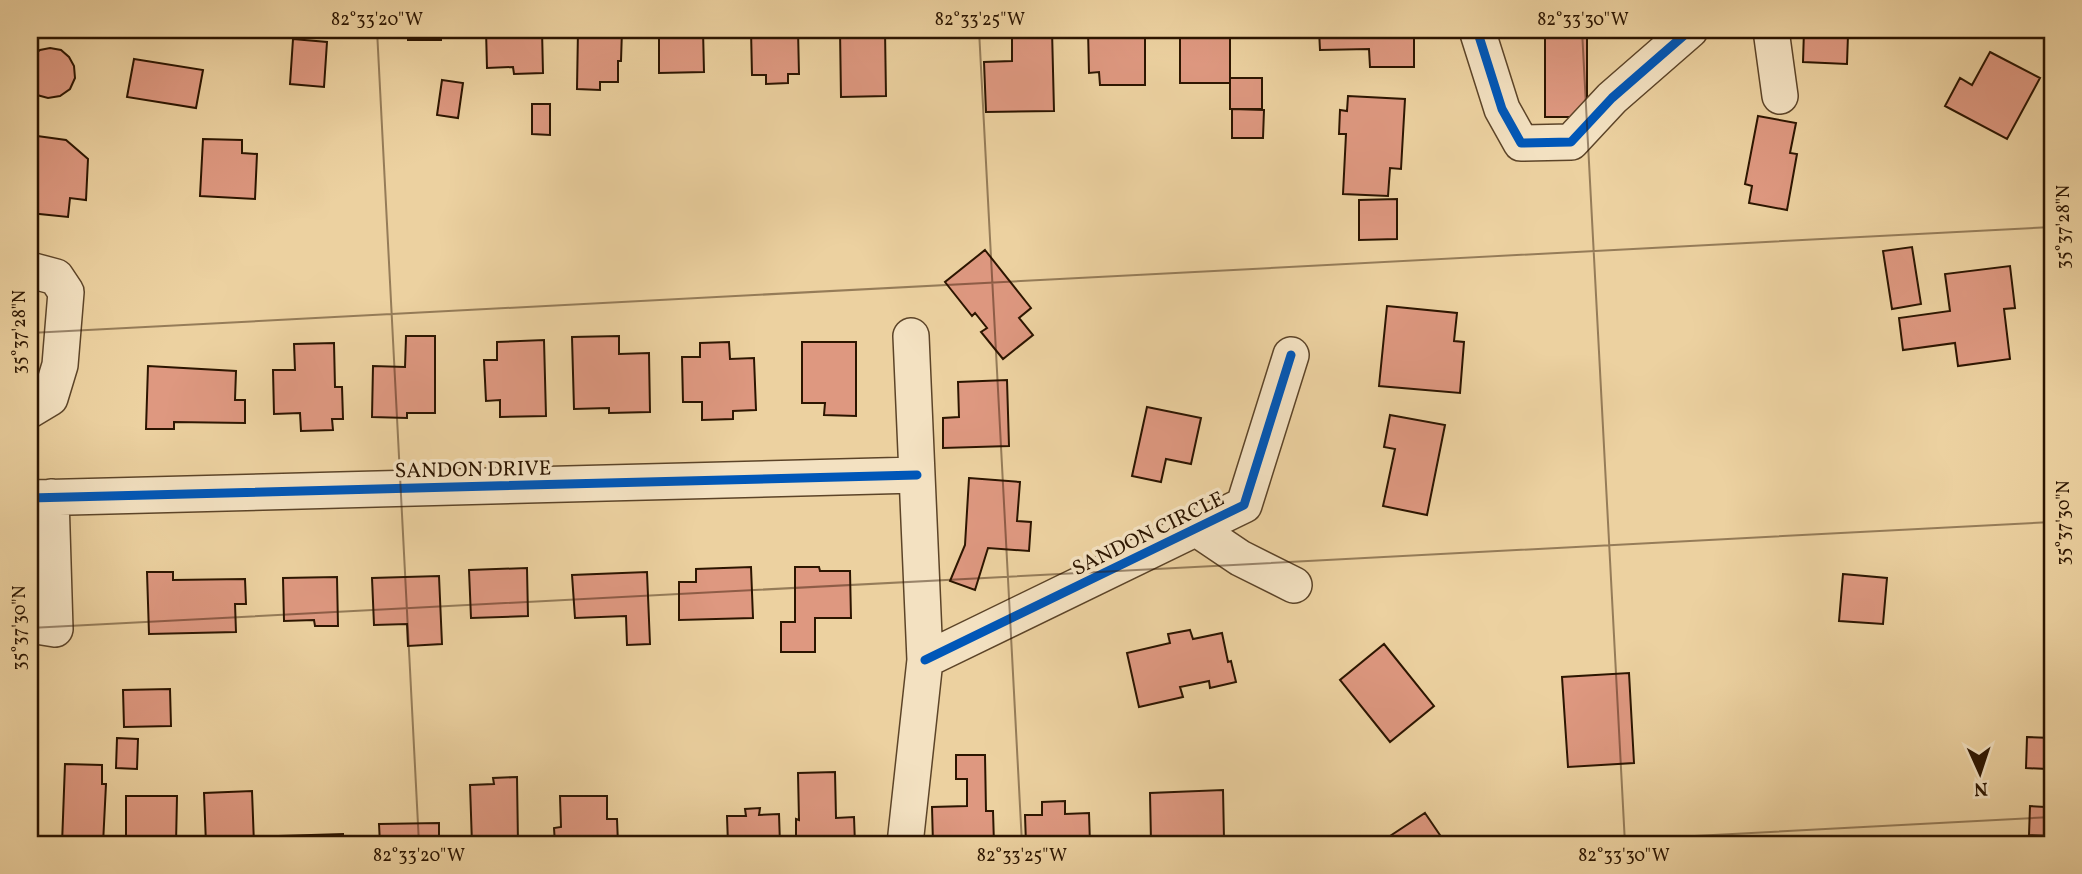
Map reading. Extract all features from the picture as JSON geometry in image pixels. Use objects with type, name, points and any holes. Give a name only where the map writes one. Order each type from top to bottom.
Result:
[{"type":"street","points":[[1477,30],[1502,109],[1521,143],[1571,142],[1612,98],[1690,30]]},
{"type":"street","points":[[1771,30],[1780,96]]},
{"type":"street","points":[[30,270],[56,276],[66,292],[60,365],[50,398],[30,410]]},
{"type":"street","points":[[905,844],[925,660],[911,337]]},
{"type":"street","name":"SANDON CIRCLE","points":[[925,660],[1244,505],[1291,355]]},
{"type":"street","name":"SANDON DRIVE","points":[[40,498],[917,475]]},
{"type":"street","points":[[30,625],[54,629],[40,498]]},
{"type":"street","points":[[1197,529],[1240,558],[1294,585]]},
{"type":"building","points":[[408,30],[441,30],[441,40],[408,40]]},
{"type":"building","points":[[486,30],[542,30],[543,73],[514,74],[513,67],[487,68]]},
{"type":"building","points":[[578,30],[622,30],[618,82],[600,82],[600,90],[577,89]]},
{"type":"building","points":[[659,30],[703,30],[704,72],[659,73]]},
{"type":"building","points":[[751,30],[798,30],[799,74],[788,74],[788,83],[766,84],[766,75],[752,75]]},
{"type":"building","points":[[840,30],[885,30],[886,96],[841,97]]},
{"type":"building","points":[[1012,30],[1052,30],[1054,111],[986,112],[984,62],[1012,61]]},
{"type":"building","points":[[1088,30],[1145,30],[1145,85],[1100,85],[1099,72],[1089,73]]},
{"type":"building","points":[[1180,30],[1230,30],[1230,83],[1180,83]]},
{"type":"building","points":[[1319,30],[1414,30],[1414,67],[1370,67],[1369,49],[1320,50]]},
{"type":"building","points":[[1545,30],[1587,30],[1587,117],[1545,117]]},
{"type":"building","points":[[1804,30],[1860,30],[1860,36],[1848,35],[1847,64],[1803,62]]},
{"type":"building","points":[[293,39],[327,42],[324,87],[290,84]]},
{"type":"building","points":[[40,50],[61,50],[69,57],[74,66],[75,78],[70,89],[60,96],[48,98],[37,95],[30,88],[30,58]]},
{"type":"building","points":[[1990,52],[2040,78],[2007,139],[1945,106],[1960,78],[1972,85]]},
{"type":"building","points":[[134,59],[203,70],[196,108],[127,97]]},
{"type":"building","points":[[1230,78],[1262,78],[1262,109],[1230,109]]},
{"type":"building","points":[[442,80],[463,83],[458,118],[437,115]]},
{"type":"building","points":[[1348,96],[1405,99],[1401,169],[1390,168],[1388,196],[1343,194],[1346,134],[1339,134],[1340,110],[1347,111]]},
{"type":"building","points":[[532,104],[550,104],[550,135],[532,134]]},
{"type":"building","points":[[1232,109],[1264,110],[1263,138],[1232,138]]},
{"type":"building","points":[[1758,116],[1796,123],[1790,153],[1797,154],[1787,210],[1749,203],[1752,186],[1745,184]]},
{"type":"building","points":[[30,135],[66,140],[88,159],[86,200],[70,198],[68,217],[30,213]]},
{"type":"building","points":[[203,139],[242,140],[242,153],[257,154],[255,199],[200,196]]},
{"type":"building","points":[[1397,199],[1397,239],[1359,240],[1359,200]]},
{"type":"building","points":[[1912,247],[1921,304],[1892,309],[1883,251]]},
{"type":"building","points":[[985,250],[1031,308],[1019,318],[1033,335],[1003,359],[981,332],[987,328],[975,313],[972,316],[945,282]]},
{"type":"building","points":[[2010,266],[2015,308],[2004,309],[2010,359],[1958,366],[1955,343],[1903,350],[1899,318],[1950,311],[1945,274]]},
{"type":"building","points":[[1387,306],[1457,313],[1454,341],[1464,342],[1460,393],[1379,386]]},
{"type":"building","points":[[406,336],[435,336],[435,413],[407,413],[407,418],[372,417],[373,366],[405,367]]},
{"type":"building","points":[[619,336],[619,354],[649,353],[650,412],[609,413],[609,408],[574,409],[572,337]]},
{"type":"building","points":[[544,340],[546,416],[500,417],[500,400],[486,401],[484,360],[497,360],[497,342]]},
{"type":"building","points":[[729,342],[730,359],[754,358],[756,410],[733,411],[733,419],[702,420],[702,402],[683,402],[682,357],[700,357],[700,343]]},
{"type":"building","points":[[802,342],[856,342],[856,416],[824,415],[825,403],[802,403]]},
{"type":"building","points":[[334,343],[335,387],[342,387],[343,419],[332,419],[333,430],[301,431],[300,413],[274,414],[273,370],[295,370],[294,344]]},
{"type":"building","points":[[148,366],[236,371],[235,400],[245,400],[245,423],[174,422],[174,429],[146,429]]},
{"type":"building","points":[[1007,380],[1009,446],[943,448],[943,418],[959,417],[958,382]]},
{"type":"building","points":[[1147,407],[1201,418],[1191,464],[1166,459],[1161,482],[1132,476]]},
{"type":"building","points":[[1390,415],[1445,425],[1427,515],[1383,506],[1395,449],[1384,447]]},
{"type":"building","points":[[969,478],[1020,482],[1017,521],[1031,522],[1029,551],[988,548],[975,590],[950,581],[965,545]]},
{"type":"building","points":[[30,532],[37,533],[33,555],[40,556],[34,590],[30,589]]},
{"type":"building","points":[[751,567],[753,618],[679,620],[679,582],[696,582],[696,569]]},
{"type":"building","points":[[795,567],[819,567],[820,571],[850,571],[851,618],[815,618],[815,652],[781,652],[781,622],[795,622]]},
{"type":"building","points":[[527,568],[528,616],[471,618],[469,570]]},
{"type":"building","points":[[147,572],[173,572],[173,580],[245,579],[246,604],[235,604],[236,632],[149,634]]},
{"type":"building","points":[[647,572],[650,644],[627,645],[626,616],[575,618],[572,575]]},
{"type":"building","points":[[1843,574],[1887,578],[1883,624],[1839,621]]},
{"type":"building","points":[[439,576],[442,644],[408,646],[407,624],[374,625],[372,578]]},
{"type":"building","points":[[337,577],[338,626],[315,626],[314,620],[284,621],[283,578]]},
{"type":"building","points":[[1190,630],[1193,639],[1222,633],[1228,662],[1231,661],[1236,682],[1210,688],[1209,681],[1180,687],[1183,697],[1139,707],[1127,653],[1170,643],[1168,634]]},
{"type":"building","points":[[1384,644],[1434,706],[1390,742],[1340,680]]},
{"type":"building","points":[[1629,673],[1634,763],[1568,767],[1562,677]]},
{"type":"building","points":[[170,689],[171,726],[124,727],[123,690]]},
{"type":"building","points":[[2027,737],[2052,738],[2052,836],[2029,835],[2030,806],[2045,807],[2047,769],[2026,768]]},
{"type":"building","points":[[117,738],[138,739],[137,769],[116,768]]},
{"type":"building","points":[[956,755],[985,755],[986,811],[993,811],[994,844],[933,844],[932,807],[967,806],[967,779],[956,779]]},
{"type":"building","points":[[65,764],[102,765],[102,784],[106,784],[103,844],[62,844]]},
{"type":"building","points":[[835,772],[836,818],[854,817],[855,844],[796,844],[796,819],[799,820],[798,773]]},
{"type":"building","points":[[517,777],[518,844],[472,844],[470,785],[494,784],[493,778]]},
{"type":"building","points":[[1223,790],[1224,839],[1151,841],[1150,793]]},
{"type":"building","points":[[252,791],[254,844],[206,844],[204,793]]},
{"type":"building","points":[[126,796],[177,796],[176,844],[126,844]]},
{"type":"building","points":[[560,796],[607,796],[607,819],[617,819],[618,844],[555,844],[554,828],[561,827]]},
{"type":"building","points":[[1065,801],[1065,814],[1089,813],[1090,844],[1026,844],[1025,815],[1042,815],[1042,802]]},
{"type":"building","points":[[760,808],[759,815],[779,814],[780,844],[728,844],[727,816],[746,816],[745,809]]},
{"type":"building","points":[[1425,813],[1446,844],[1391,844],[1387,838]]},
{"type":"building","points":[[439,823],[439,844],[380,844],[379,824]]},
{"type":"building","points":[[343,834],[343,844],[279,844],[279,836]]},
{"type":"cycle path","points":[[1477,30],[1502,109],[1521,143],[1571,142],[1612,98],[1690,30]]},
{"type":"cycle path","points":[[925,660],[1244,505],[1291,355]]},
{"type":"cycle path","points":[[30,498],[917,475]]}]
